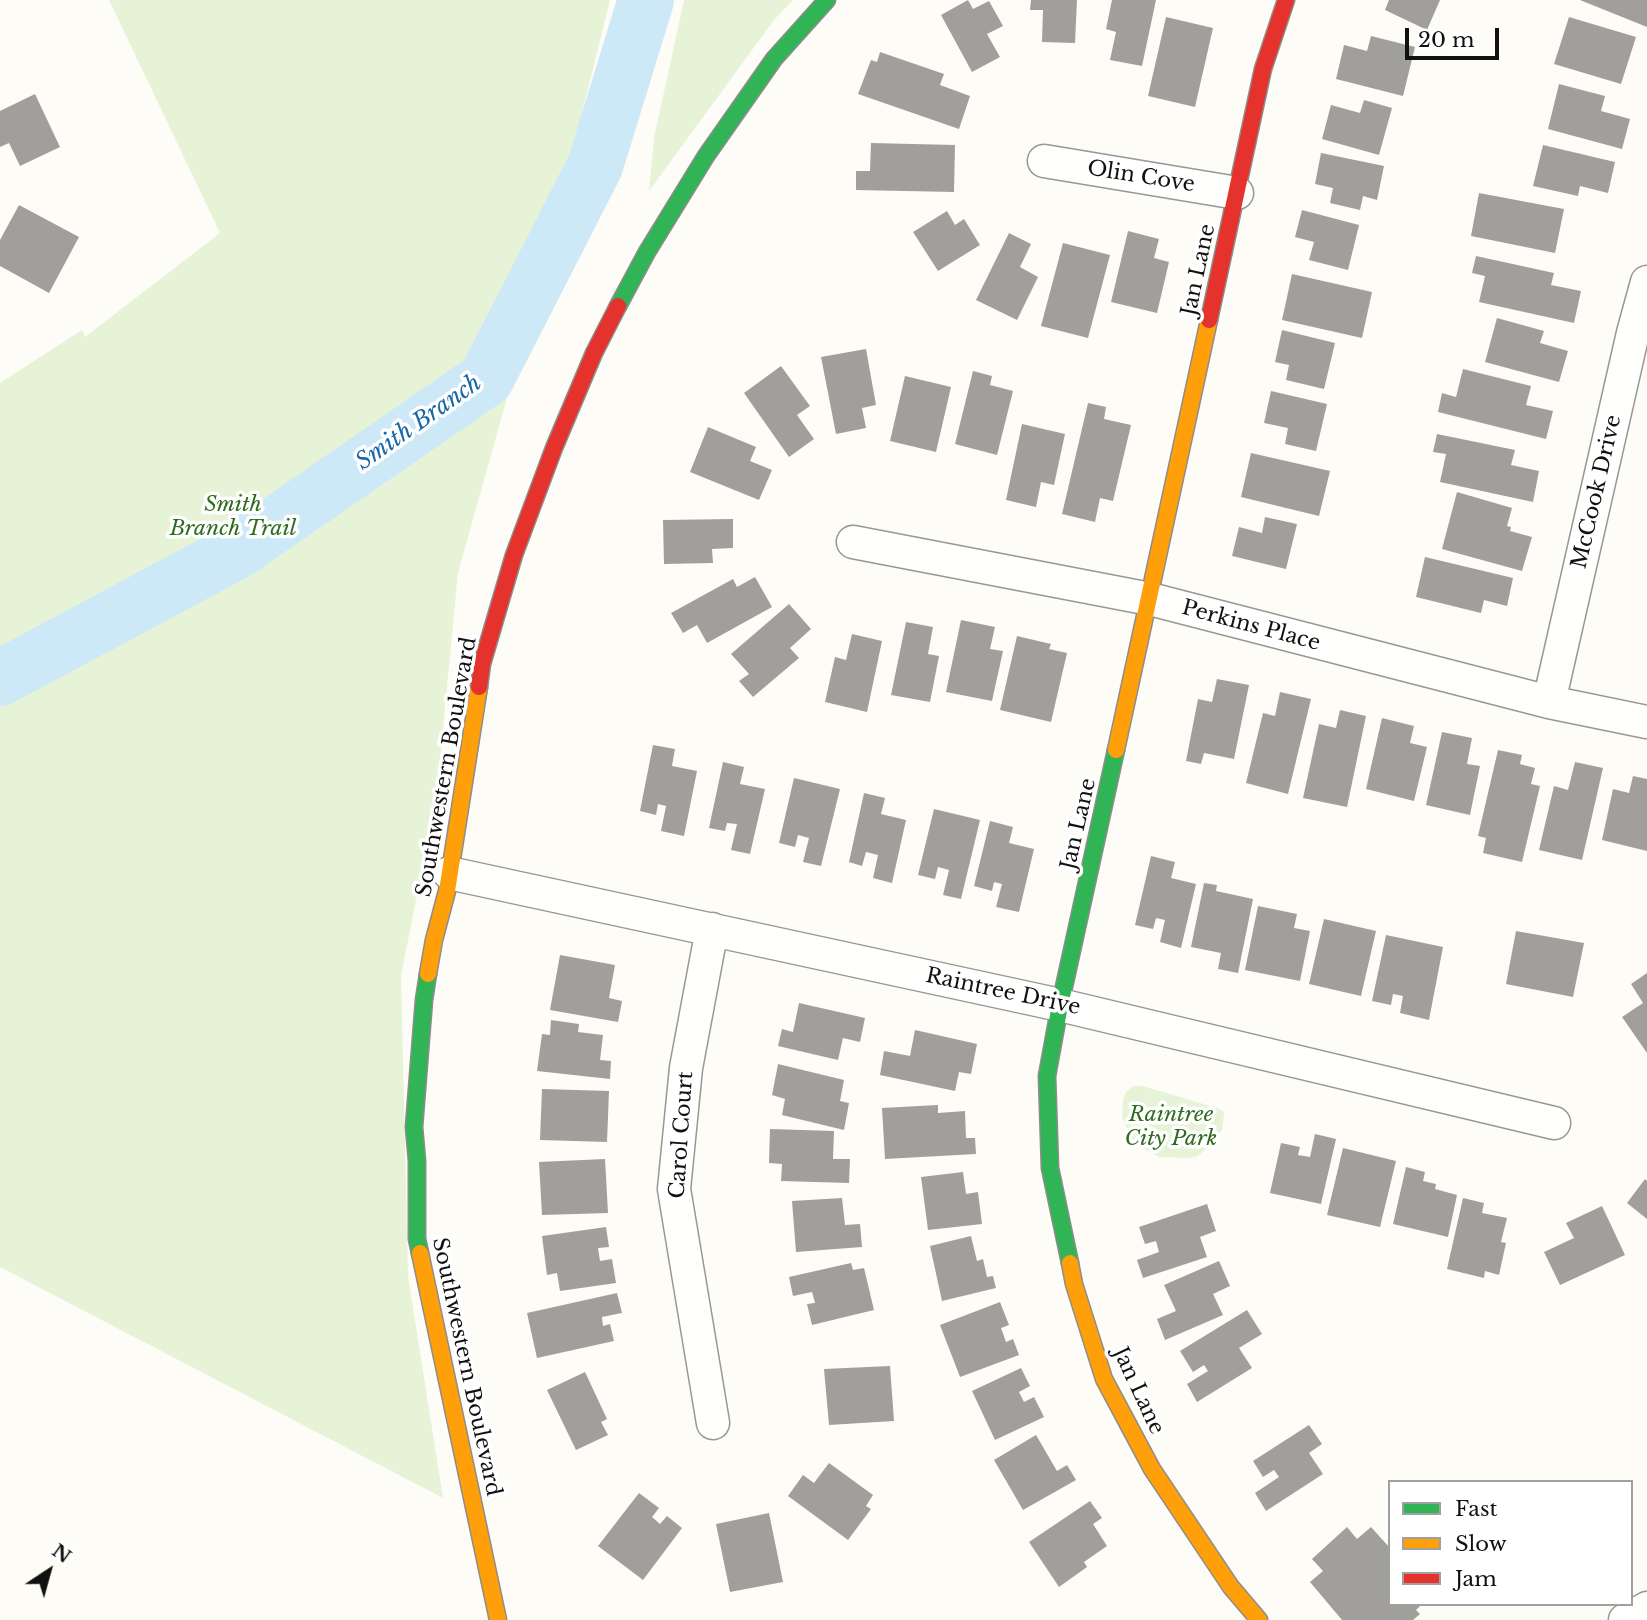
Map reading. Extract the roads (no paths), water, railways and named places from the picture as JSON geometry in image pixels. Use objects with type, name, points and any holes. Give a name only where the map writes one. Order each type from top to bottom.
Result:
[{"type":"street","name":"Southwestern Boulevard","points":[[498,1620],[417,1239],[414,1127],[424,1000],[449,873],[482,664],[514,555],[554,448],[594,353],[648,252],[706,156],[774,60],[828,0]]},
{"type":"street","name":"Jan Lane","points":[[1259,1620],[1231,1587],[1152,1469],[1104,1379],[1074,1284],[1050,1168],[1047,1076],[1060,1004],[1263,69],[1286,0]]},
{"type":"street","name":"Olin Cove","points":[[1044,161],[1237,193]]},
{"type":"street","name":"McCook Drive","points":[[1549,702],[1647,282]]},
{"type":"street","name":"Perkins Place","points":[[853,542],[1150,599],[1549,702],[1647,722]]},
{"type":"street","name":"Raintree Drive","points":[[449,873],[1060,1004],[1553,1123]]},
{"type":"street","name":"Carol Court","points":[[712,929],[686,1068],[674,1189],[713,1423]]},
{"type":"street","points":[[1625,1620],[1647,1608]]},
{"type":"waterway","name":"Smith Branch","points":[[0,678],[237,551],[486,379],[595,166],[646,0]]},
{"type":"park label","name":"Smith Branch Trail","points":[[233,517]]},
{"type":"park label","name":"Raintree City Park","points":[[1171,1127]]}]
